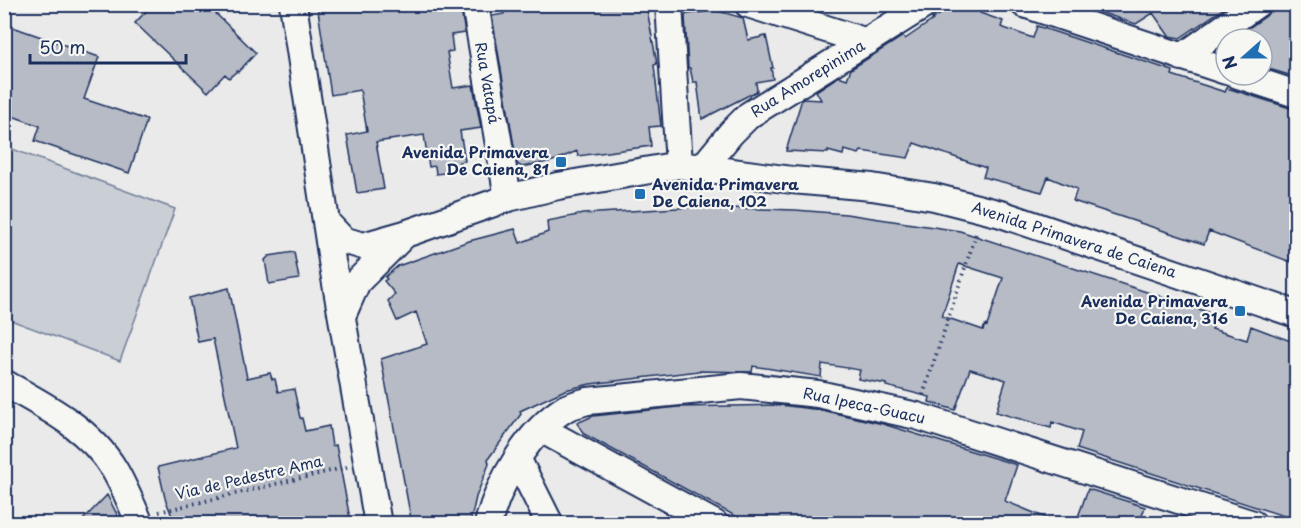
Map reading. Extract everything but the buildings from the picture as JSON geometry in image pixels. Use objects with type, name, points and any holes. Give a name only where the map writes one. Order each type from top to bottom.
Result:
[{"type":"street","points":[[293,4],[342,315],[378,524]]},
{"type":"street","name":"Rua Vatapá","points":[[475,4],[508,198]]},
{"type":"street","points":[[669,4],[691,166]]},
{"type":"street","points":[[748,4],[867,42]]},
{"type":"street","name":"Rua Amorepinima","points":[[691,166],[749,115],[926,4]]},
{"type":"street","points":[[1024,4],[1214,67]]},
{"type":"street","points":[[1182,57],[1257,4]]},
{"type":"street","points":[[1274,87],[1296,94]]},
{"type":"street","name":"Avenida Primavera de Caiena","points":[[327,223],[343,240],[363,246],[405,234],[508,198],[558,186],[691,166],[792,180],[872,187],[934,197],[1001,214],[1296,314]]},
{"type":"street","points":[[342,315],[357,282],[405,234]]},
{"type":"street","points":[[4,383],[63,418],[96,446],[113,468],[139,520]]},
{"type":"street","name":"Rua Ipeca-Guacu","points":[[488,524],[507,474],[541,429],[567,408],[588,401],[741,386],[818,394],[917,416],[1253,524]]},
{"type":"street","points":[[541,429],[715,524]]},
{"type":"street","points":[[518,460],[550,524]]},
{"type":"path","points":[[917,416],[984,210]]},
{"type":"path","name":"Via de Pedestre Ama","points":[[139,520],[367,462]]},
{"type":"shaded area","points":[[4,146],[175,209],[120,361],[5,318]]},
{"type":"place","name":"Avenida Primavera De Caiena, 81","points":[[561,162]]},
{"type":"place","name":"Avenida Primavera De Caiena, 102","points":[[640,194]]},
{"type":"place","name":"Avenida Primavera De Caiena, 316","points":[[1240,311]]}]
